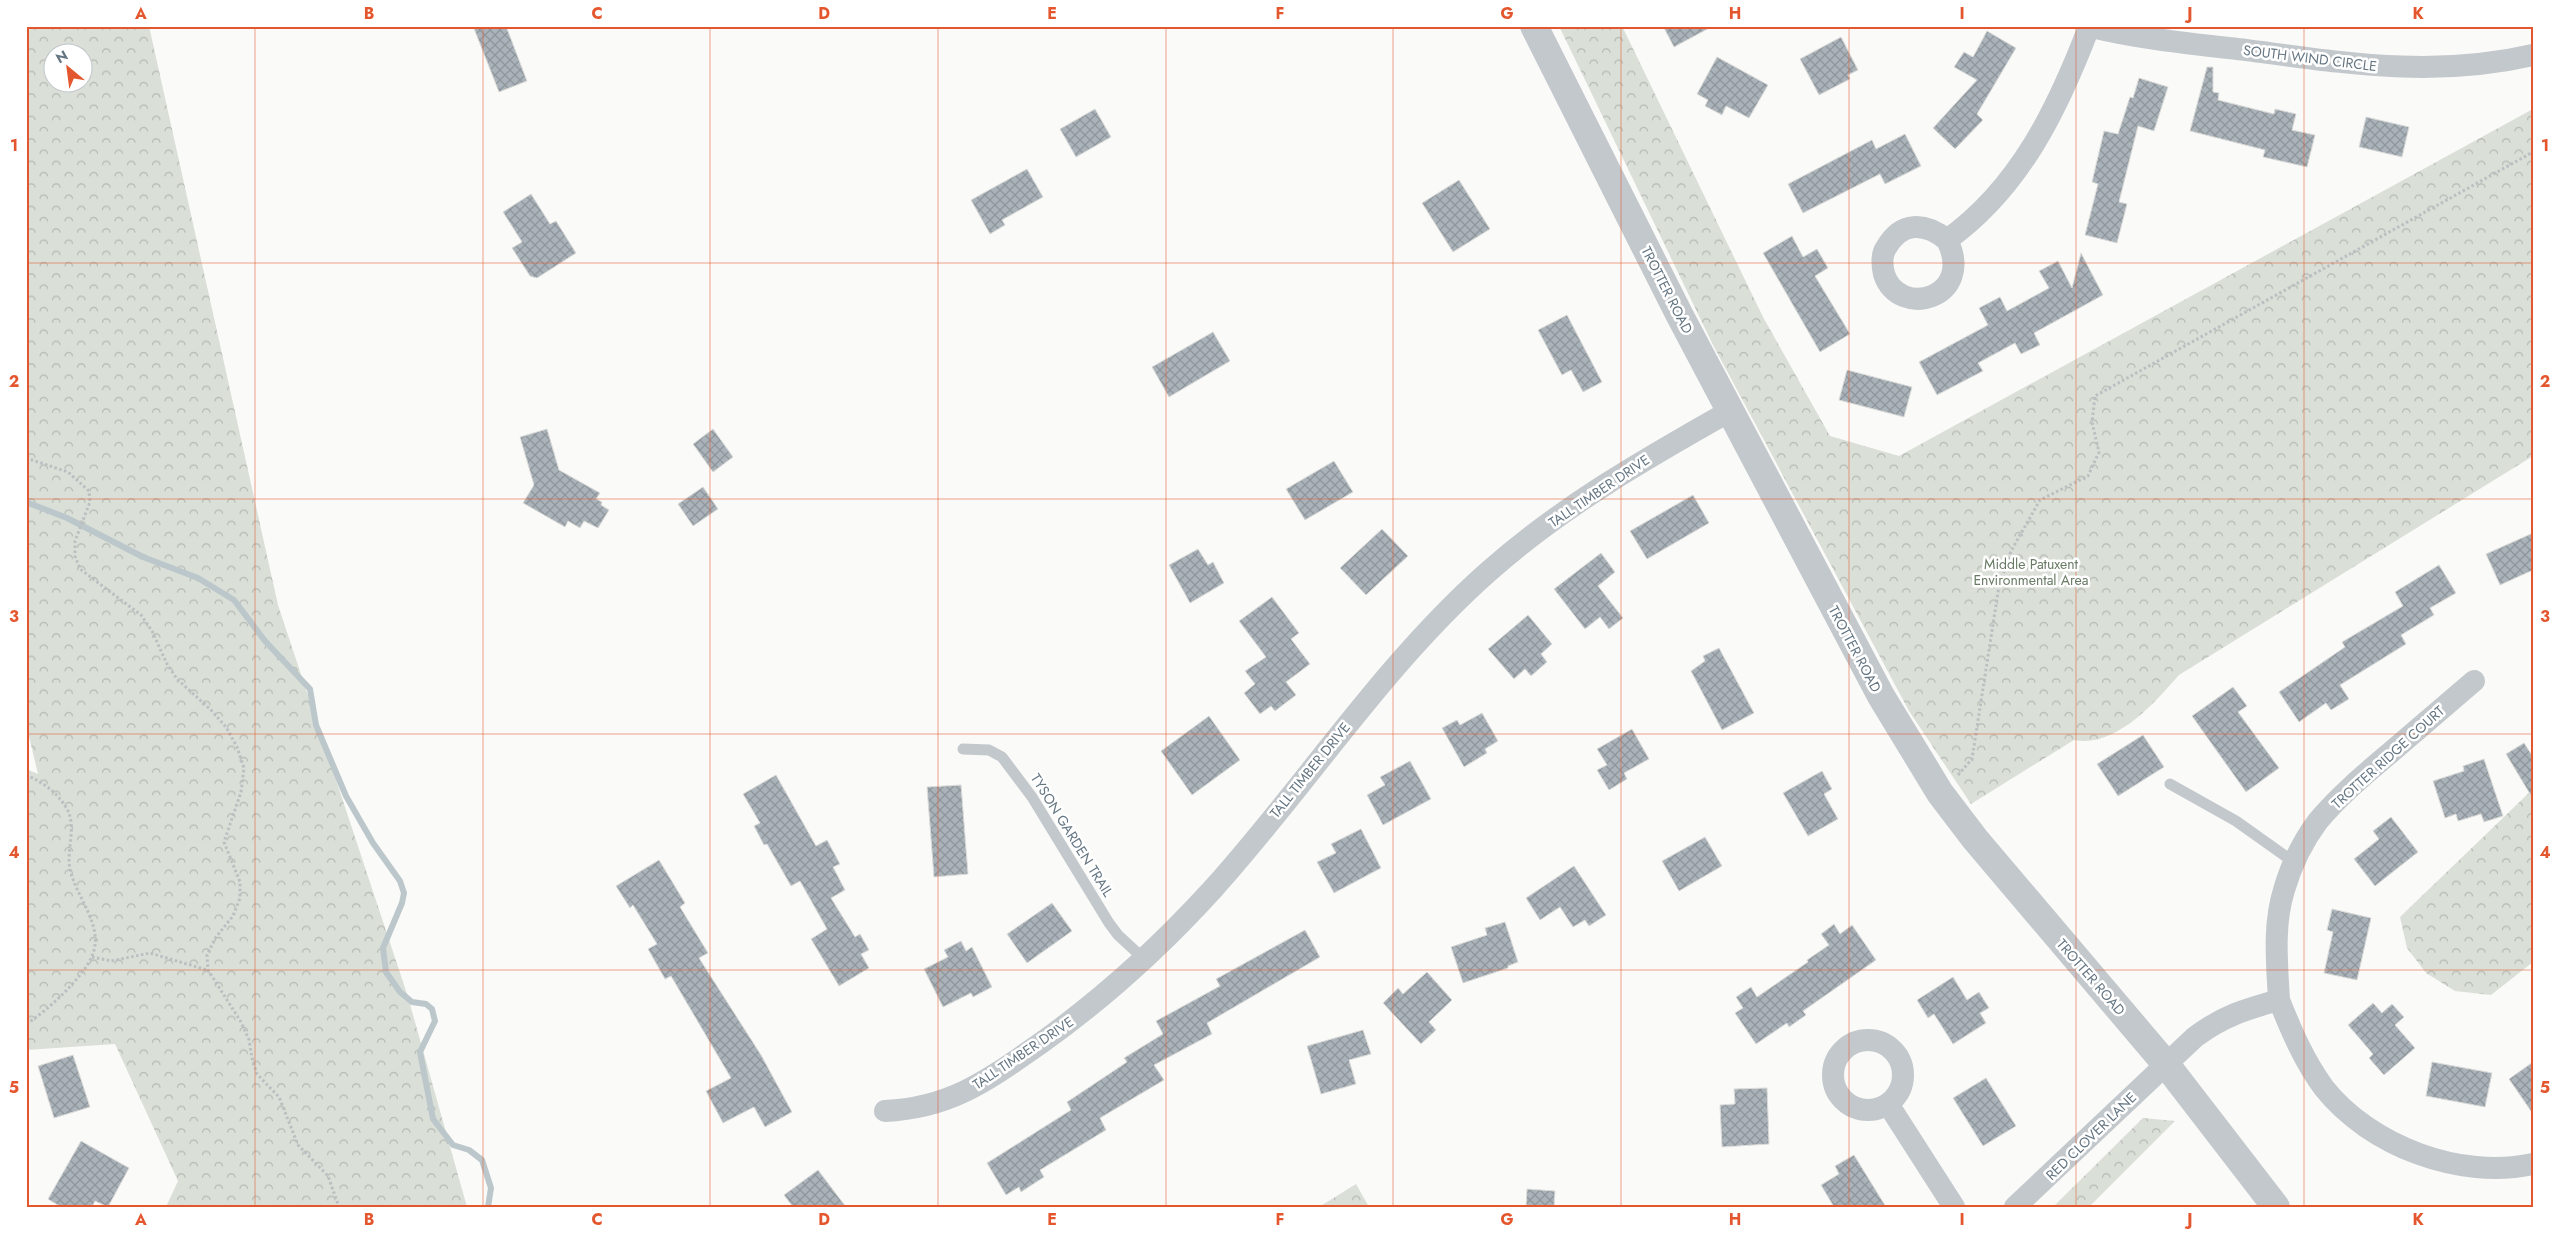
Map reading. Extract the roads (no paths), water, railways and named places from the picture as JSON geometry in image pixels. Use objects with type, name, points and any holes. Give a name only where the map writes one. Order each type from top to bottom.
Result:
[{"type":"street","name":"TROTTER ROAD","points":[[1534,26],[1730,411],[1881,696],[1940,794],[2011,884],[2165,1063],[2276,1207]]},
{"type":"street","name":"SOUTH WIND CIRCLE","points":[[2089,26],[2146,38],[2369,67],[2468,66],[2533,55]]},
{"type":"street","points":[[1947,240],[1969,224],[1996,197],[2033,148],[2069,80],[2089,26]]},
{"type":"street","name":"TALL TIMBER DRIVE","points":[[885,1111],[915,1110],[945,1101],[968,1090],[1056,1032],[1104,995],[1144,959],[1213,889],[1396,664],[1487,573],[1580,500],[1627,469],[1730,411]]},
{"type":"street","name":"TROTTER RIDGE COURT","points":[[2474,681],[2341,796],[2317,822],[2295,863],[2284,890],[2278,927],[2276,960],[2279,1000],[2305,1059],[2324,1088],[2346,1112],[2372,1131],[2401,1147],[2434,1159],[2498,1168],[2533,1164]]},
{"type":"street","points":[[2165,1063],[2194,1037],[2218,1020],[2242,1010],[2279,1000]]},
{"type":"street","name":"RED CLOVER LANE","points":[[2016,1207],[2054,1173],[2165,1063]]},
{"type":"street","points":[[1888,1104],[1954,1207]]},
{"type":"lane","name":"TYSON GARDEN TRAIL","points":[[963,749],[989,750],[1002,757],[1057,835],[1110,923],[1118,934],[1144,959]]},
{"type":"lane","points":[[2170,784],[2236,821],[2295,863]]},
{"type":"waterway","points":[[26,502],[67,518],[143,557],[198,578],[234,600],[265,641],[310,689],[316,725],[346,796],[373,843],[400,881],[404,893],[402,903],[383,948],[386,972],[400,992],[412,1002],[426,1004],[432,1009],[435,1021],[420,1052],[433,1119],[453,1145],[469,1150],[482,1160],[491,1188],[488,1207]]},
{"type":"park label","name":"Middle Patuxent Environmental Area","points":[[2031,572]]}]
